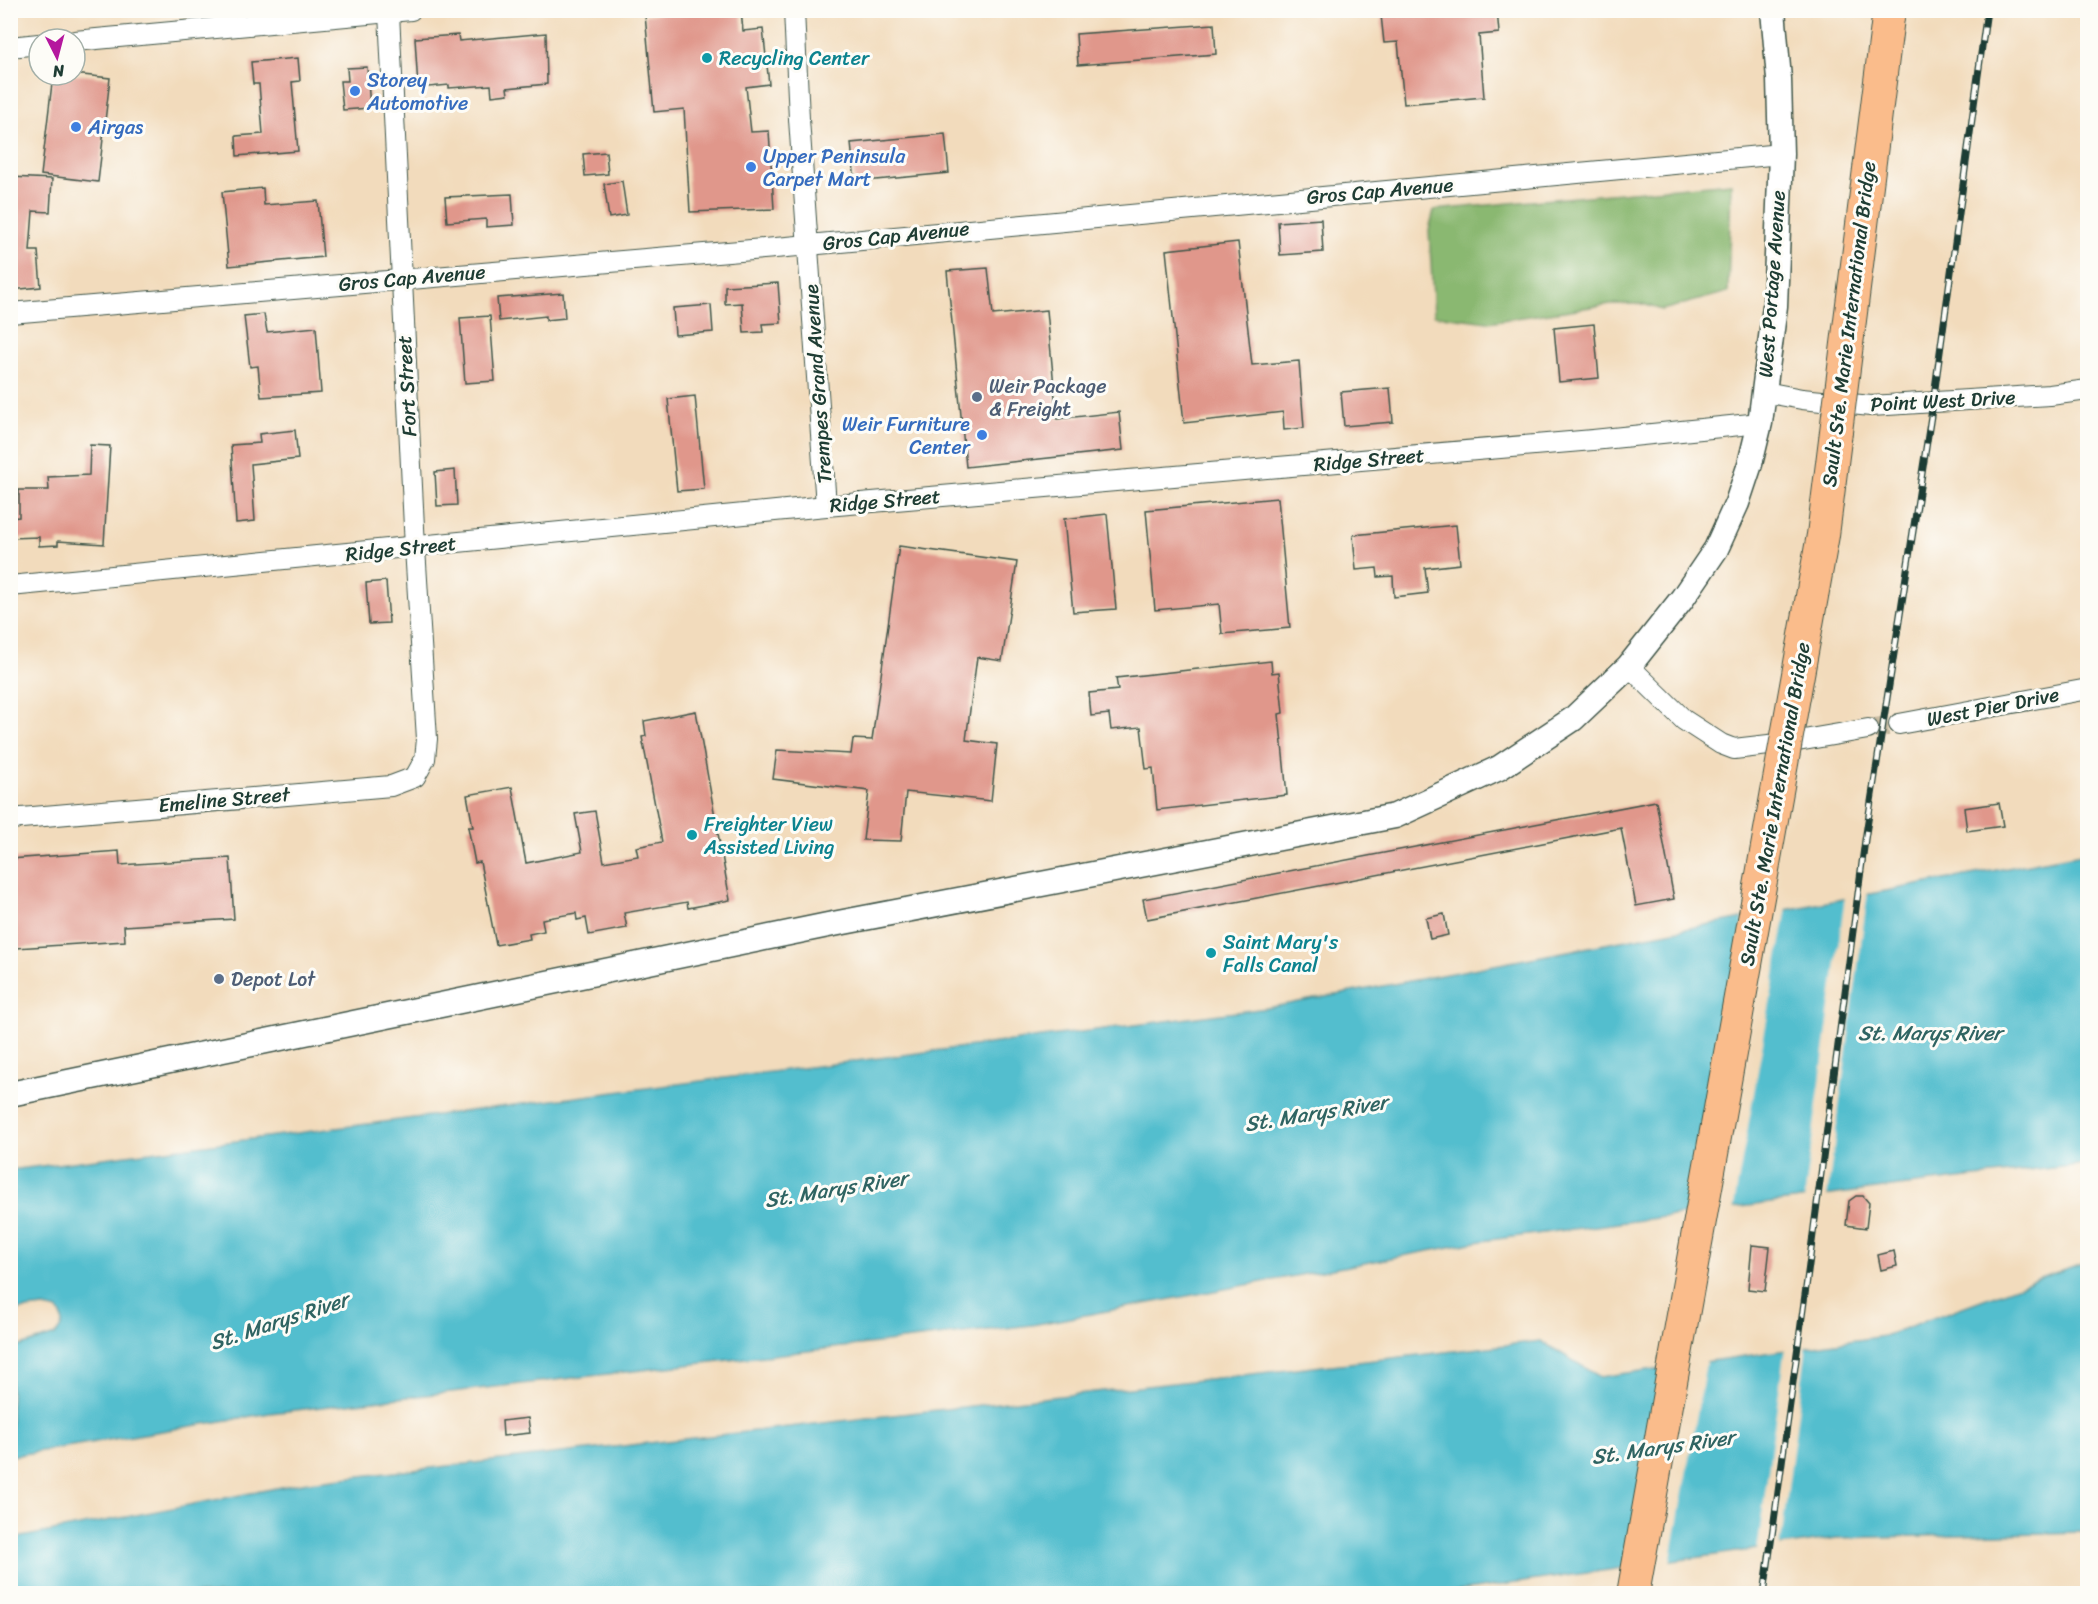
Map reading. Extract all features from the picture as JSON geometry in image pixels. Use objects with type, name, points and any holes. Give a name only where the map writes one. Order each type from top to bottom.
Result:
[{"type":"highway","name":"Sault Ste. Marie International Bridge","points":[[1634,1593],[1822,535],[1889,10]]},
{"type":"street","points":[[87,40],[411,10]]},
{"type":"street","name":"Trempes Grand Avenue","points":[[794,10],[799,119],[826,506]]},
{"type":"street","name":"West Portage Avenue","points":[[10,1094],[828,925],[1395,816],[1499,768],[1573,719],[1629,666],[1682,599],[1716,549],[1737,504],[1760,423],[1774,306],[1781,154],[1779,79],[1773,10]]},
{"type":"street","name":"Fort Street","points":[[389,13],[415,548],[427,739],[425,759]]},
{"type":"street","points":[[10,47],[27,45]]},
{"type":"street","name":"Gros Cap Avenue","points":[[10,313],[809,245],[1781,154]]},
{"type":"street","name":"Point West Drive","points":[[1764,392],[1802,399],[1871,406],[2050,395],[2088,390]]},
{"type":"street","name":"Ridge Street","points":[[10,586],[826,506],[1581,441],[1760,423]]},
{"type":"street","points":[[1629,666],[1684,720],[1721,744],[1734,749],[1868,729]]},
{"type":"street","name":"West Pier Drive","points":[[1899,724],[2088,689]]},
{"type":"street","name":"Emeline Street","points":[[10,819],[391,786],[416,777],[425,759]]},
{"type":"green space","points":[[1731,183],[1728,292],[1662,310],[1643,304],[1611,304],[1488,322],[1434,315],[1429,230],[1434,210]]},
{"type":"water","name":"St. Marys River","points":[[2087,853],[2087,1164],[1899,1186],[1482,1241],[1032,1325],[270,1413],[11,1456],[11,1349],[55,1335],[60,1329],[62,1320],[58,1310],[44,1307],[11,1311],[11,1170],[1267,1008]]},
{"type":"water","name":"St. Marys River","points":[[2087,1261],[2087,1541],[2083,1541],[2082,1532],[1837,1538],[1438,1594],[11,1594],[11,1539],[308,1482],[1541,1341],[1600,1377],[1884,1336]]},
{"type":"pier","points":[[1868,891],[1827,1198],[1804,1201],[1845,896]]},
{"type":"pier","points":[[1787,907],[1733,1211],[1692,1216],[1744,915]]},
{"type":"pier","points":[[1807,1344],[1780,1549],[1757,1552],[1785,1347]]},
{"type":"pier","points":[[1707,1358],[1670,1564],[1631,1570],[1667,1364]]},
{"type":"building","points":[[691,10],[741,10],[743,31],[763,29],[769,84],[746,87],[751,132],[769,131],[774,209],[690,212],[684,109],[654,112],[645,15]]},
{"type":"building","points":[[1437,10],[1497,10],[1499,33],[1479,35],[1484,97],[1404,104],[1398,42],[1384,43],[1381,15]]},
{"type":"building","points":[[1214,24],[1216,54],[1078,65],[1076,34]]},
{"type":"building","points":[[546,33],[547,84],[507,88],[508,94],[492,96],[491,85],[418,88],[415,38],[458,35],[459,41]]},
{"type":"building","points":[[298,58],[300,81],[292,82],[298,151],[237,156],[236,136],[263,134],[259,84],[253,84],[251,62]]},
{"type":"building","points":[[367,67],[370,108],[343,110],[340,81],[348,81],[347,68]]},
{"type":"building","name":"Airgas","points":[[87,75],[110,78],[98,182],[41,175],[52,87],[87,87]]},
{"type":"building","points":[[945,134],[949,173],[855,182],[851,143]]},
{"type":"building","points":[[606,152],[608,174],[585,176],[583,154]]},
{"type":"building","points":[[10,177],[52,179],[50,212],[33,211],[30,251],[38,251],[41,287],[10,290]]},
{"type":"building","points":[[622,181],[627,215],[609,218],[604,184]]},
{"type":"building","points":[[263,188],[264,205],[318,201],[323,257],[229,266],[222,192]]},
{"type":"building","points":[[512,194],[514,225],[486,227],[486,219],[447,222],[445,197]]},
{"type":"building","points":[[1321,219],[1323,252],[1280,255],[1278,222]]},
{"type":"building","points":[[1238,242],[1252,365],[1299,361],[1304,428],[1284,430],[1283,412],[1184,423],[1166,250]]},
{"type":"building","points":[[988,268],[993,315],[1047,310],[1057,419],[1119,412],[1123,450],[966,467],[947,271]]},
{"type":"building","points":[[778,283],[781,323],[762,324],[763,332],[744,333],[742,303],[725,304],[725,286]]},
{"type":"building","points":[[563,293],[565,318],[546,320],[546,316],[499,321],[497,298]]},
{"type":"building","points":[[711,305],[713,332],[675,335],[673,308]]},
{"type":"building","points":[[264,314],[267,332],[316,327],[321,393],[261,397],[258,366],[250,367],[244,316]]},
{"type":"building","points":[[490,316],[495,381],[465,383],[460,318]]},
{"type":"building","points":[[1594,324],[1599,378],[1559,382],[1554,328]]},
{"type":"building","points":[[1390,388],[1393,422],[1344,426],[1341,392]]},
{"type":"building","points":[[695,396],[704,489],[677,491],[668,399]]},
{"type":"building","points":[[295,430],[298,459],[251,464],[255,521],[236,523],[231,445],[260,443],[259,434]]},
{"type":"building","points":[[90,445],[110,446],[104,544],[58,541],[58,545],[39,546],[39,537],[10,538],[10,518],[19,517],[19,490],[49,490],[48,477],[89,475]]},
{"type":"building","points":[[455,470],[457,505],[437,506],[435,472]]},
{"type":"building","points":[[1278,498],[1290,628],[1222,634],[1219,604],[1155,610],[1146,510]]},
{"type":"building","points":[[1107,514],[1116,609],[1073,612],[1064,519]]},
{"type":"building","points":[[1456,525],[1460,564],[1425,568],[1428,593],[1394,597],[1393,576],[1378,577],[1377,568],[1356,570],[1353,535]]},
{"type":"building","points":[[899,546],[1017,562],[1002,661],[977,657],[966,740],[997,744],[991,801],[906,792],[901,841],[863,840],[869,791],[773,779],[777,750],[851,754],[853,739],[872,740]]},
{"type":"building","points":[[386,581],[389,623],[369,624],[366,583]]},
{"type":"building","points":[[1271,661],[1272,673],[1279,672],[1283,713],[1279,714],[1287,795],[1157,810],[1153,768],[1146,769],[1141,727],[1111,730],[1109,714],[1091,716],[1089,693],[1118,690],[1116,678]]},
{"type":"building","name":"Freighter View Assisted Living","points":[[696,711],[730,900],[688,908],[687,902],[624,913],[627,928],[589,935],[586,918],[577,920],[576,913],[542,919],[544,931],[529,934],[530,939],[496,945],[480,862],[475,863],[468,827],[473,827],[467,795],[512,787],[526,863],[582,852],[575,814],[595,811],[604,862],[638,856],[636,847],[662,842],[642,737],[646,736],[644,721]]},
{"type":"building","points":[[1656,801],[1674,899],[1636,906],[1621,828],[1147,919],[1143,899]]},
{"type":"building","points":[[1999,803],[2003,826],[1967,831],[1964,808]]},
{"type":"building","points":[[119,851],[120,865],[230,858],[234,919],[124,926],[125,941],[16,948],[10,859]]},
{"type":"building","points":[[1444,914],[1448,935],[1430,939],[1426,918]]},
{"type":"building","points":[[1856,1196],[1863,1196],[1869,1203],[1866,1228],[1846,1225],[1849,1201]]},
{"type":"building","points":[[1752,1245],[1770,1247],[1765,1291],[1748,1289]]},
{"type":"building","points":[[1894,1251],[1897,1266],[1881,1270],[1878,1255]]},
{"type":"building","points":[[528,1418],[530,1433],[503,1436],[502,1421]]},
{"type":"tunnel","points":[[1868,729],[1899,724]]},
{"type":"railway","points":[[1764,1594],[1865,840],[1933,403],[1987,10]]},
{"type":"place","name":"Recycling Center","points":[[707,58]]},
{"type":"place","name":"Storey Automotive","points":[[355,91]]},
{"type":"place","name":"Airgas","points":[[76,127]]},
{"type":"place","name":"Upper Peninsula Carpet Mart","points":[[751,167]]},
{"type":"place","name":"Weir Package & Freight","points":[[977,397]]},
{"type":"place","name":"Weir Furniture Center","points":[[982,435]]},
{"type":"place","name":"Freighter View Assisted Living","points":[[692,835]]},
{"type":"place","name":"Saint Mary's Falls Canal","points":[[1211,953]]},
{"type":"place","name":"Depot Lot","points":[[219,979]]}]
